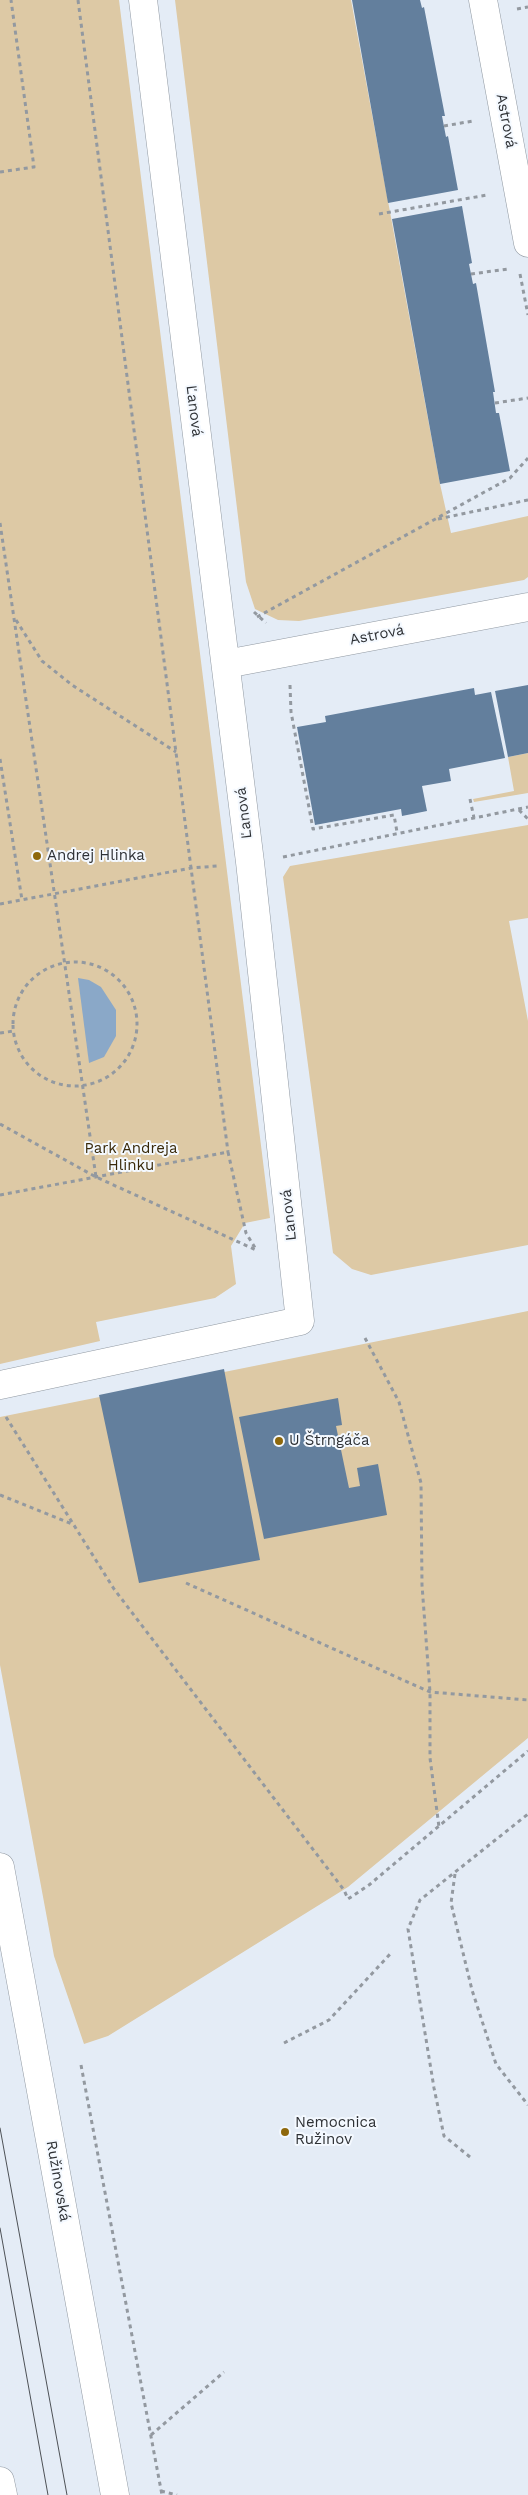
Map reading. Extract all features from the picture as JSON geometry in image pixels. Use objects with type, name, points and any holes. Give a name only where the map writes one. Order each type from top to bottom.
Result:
[{"type":"street","name":"Ľanová","points":[[1,1397],[300,1321],[251,872],[142,0]]},
{"type":"street","name":"Astrová","points":[[483,0],[528,242]]},
{"type":"street","name":"Astrová","points":[[226,664],[528,607]]},
{"type":"street","name":"Ružinovská","points":[[0,1867],[115,2495]]},
{"type":"street","points":[[0,2481],[2,2495]]},
{"type":"path","points":[[0,172],[34,167],[11,0]]},
{"type":"path","points":[[0,1124],[96,1177],[257,1250],[246,1233],[228,1152],[78,0]]},
{"type":"path","points":[[444,126],[481,120]]},
{"type":"path","points":[[379,214],[495,193]]},
{"type":"path","points":[[471,274],[509,268]]},
{"type":"path","points":[[495,403],[528,398]]},
{"type":"path","points":[[256,617],[510,478],[528,458]]},
{"type":"path","points":[[433,520],[528,500]]},
{"type":"path","points":[[0,523],[96,1177]]},
{"type":"path","points":[[252,609],[256,617],[273,628]]},
{"type":"path","points":[[14,618],[42,661],[72,685],[176,752]]},
{"type":"path","points":[[290,684],[291,712],[313,829],[379,815],[394,815],[397,832]]},
{"type":"path","points":[[0,759],[22,900]]},
{"type":"path","points":[[470,799],[474,818]]},
{"type":"path","points":[[273,859],[397,832],[528,808]]},
{"type":"path","points":[[518,809],[528,819]]},
{"type":"path","points":[[0,904],[191,868],[224,865]]},
{"type":"path","points":[[65,963],[86,963],[110,973],[120,981],[132,997],[137,1016],[136,1036],[129,1054],[117,1070],[100,1081],[82,1085],[62,1085],[44,1078],[30,1066],[19,1050],[14,1031],[15,1012],[21,994],[32,979],[48,968],[65,963]]},
{"type":"path","points":[[0,1033],[14,1031]]},
{"type":"path","points":[[0,1195],[228,1152]]},
{"type":"path","points":[[365,1338],[399,1402],[421,1483],[422,1585],[430,1692],[430,1758],[439,1828]]},
{"type":"path","points":[[1,1397],[72,1524],[114,1590],[344,1890],[348,1899],[368,1886],[439,1828],[528,1751]]},
{"type":"path","points":[[0,1495],[72,1524]]},
{"type":"path","points":[[186,1583],[430,1692],[528,1700]]},
{"type":"path","points":[[470,2157],[444,2136],[434,2088],[408,1929],[420,1900],[456,1874],[528,1814]]},
{"type":"path","points":[[456,1874],[451,1903],[472,1990],[496,2064],[528,2105]]},
{"type":"path","points":[[284,2043],[329,2020],[392,1952]]},
{"type":"path","points":[[81,2064],[161,2493],[177,2495]]},
{"type":"path","points":[[150,2435],[224,2372]]},
{"type":"green space","name":"Park Andreja Hlinku","points":[[0,0],[119,0],[270,1218],[245,1223],[231,1246],[236,1284],[215,1298],[96,1322],[100,1341],[0,1364]]},
{"type":"green space","points":[[175,0],[351,0],[440,484],[451,533],[528,516],[528,577],[524,580],[299,621],[278,620],[255,609],[246,582]]},
{"type":"green space","points":[[528,753],[528,793],[474,802],[473,799],[514,791],[508,757]]},
{"type":"green space","points":[[528,825],[528,918],[509,921],[528,1021],[528,1245],[371,1275],[352,1269],[333,1253],[283,877],[290,866]]},
{"type":"green space","points":[[528,1311],[528,1738],[348,1887],[108,2036],[84,2044],[54,1956],[0,1665],[0,1417]]},
{"type":"water","points":[[78,978],[89,980],[101,987],[116,1010],[116,1036],[104,1057],[89,1063]]},
{"type":"building","points":[[352,0],[420,0],[422,8],[424,7],[445,116],[442,116],[446,137],[448,136],[458,190],[388,203]]},
{"type":"building","points":[[462,206],[472,263],[469,264],[473,284],[476,283],[495,392],[493,392],[496,413],[499,413],[510,471],[440,484],[392,219]]},
{"type":"building","points":[[528,685],[528,753],[508,757],[495,691]]},
{"type":"building","points":[[474,688],[475,695],[491,692],[505,758],[449,769],[451,781],[422,786],[427,811],[402,816],[401,809],[315,825],[297,727],[326,722],[325,716]]},
{"type":"building","points":[[224,1369],[260,1560],[139,1583],[99,1395]]},
{"type":"building","points":[[338,1398],[342,1425],[336,1426],[349,1488],[360,1486],[357,1468],[378,1464],[387,1515],[264,1539],[239,1417]]},
{"type":"tram line","points":[[0,2128],[67,2495]]},
{"type":"tram line","points":[[0,2228],[48,2495]]},
{"type":"place","name":"Andrej Hlinka","points":[[37,856]]},
{"type":"place","name":"U Štrngáča","points":[[279,1441]]},
{"type":"place","name":"Nemocnica Ružinov","points":[[285,2132]]}]
